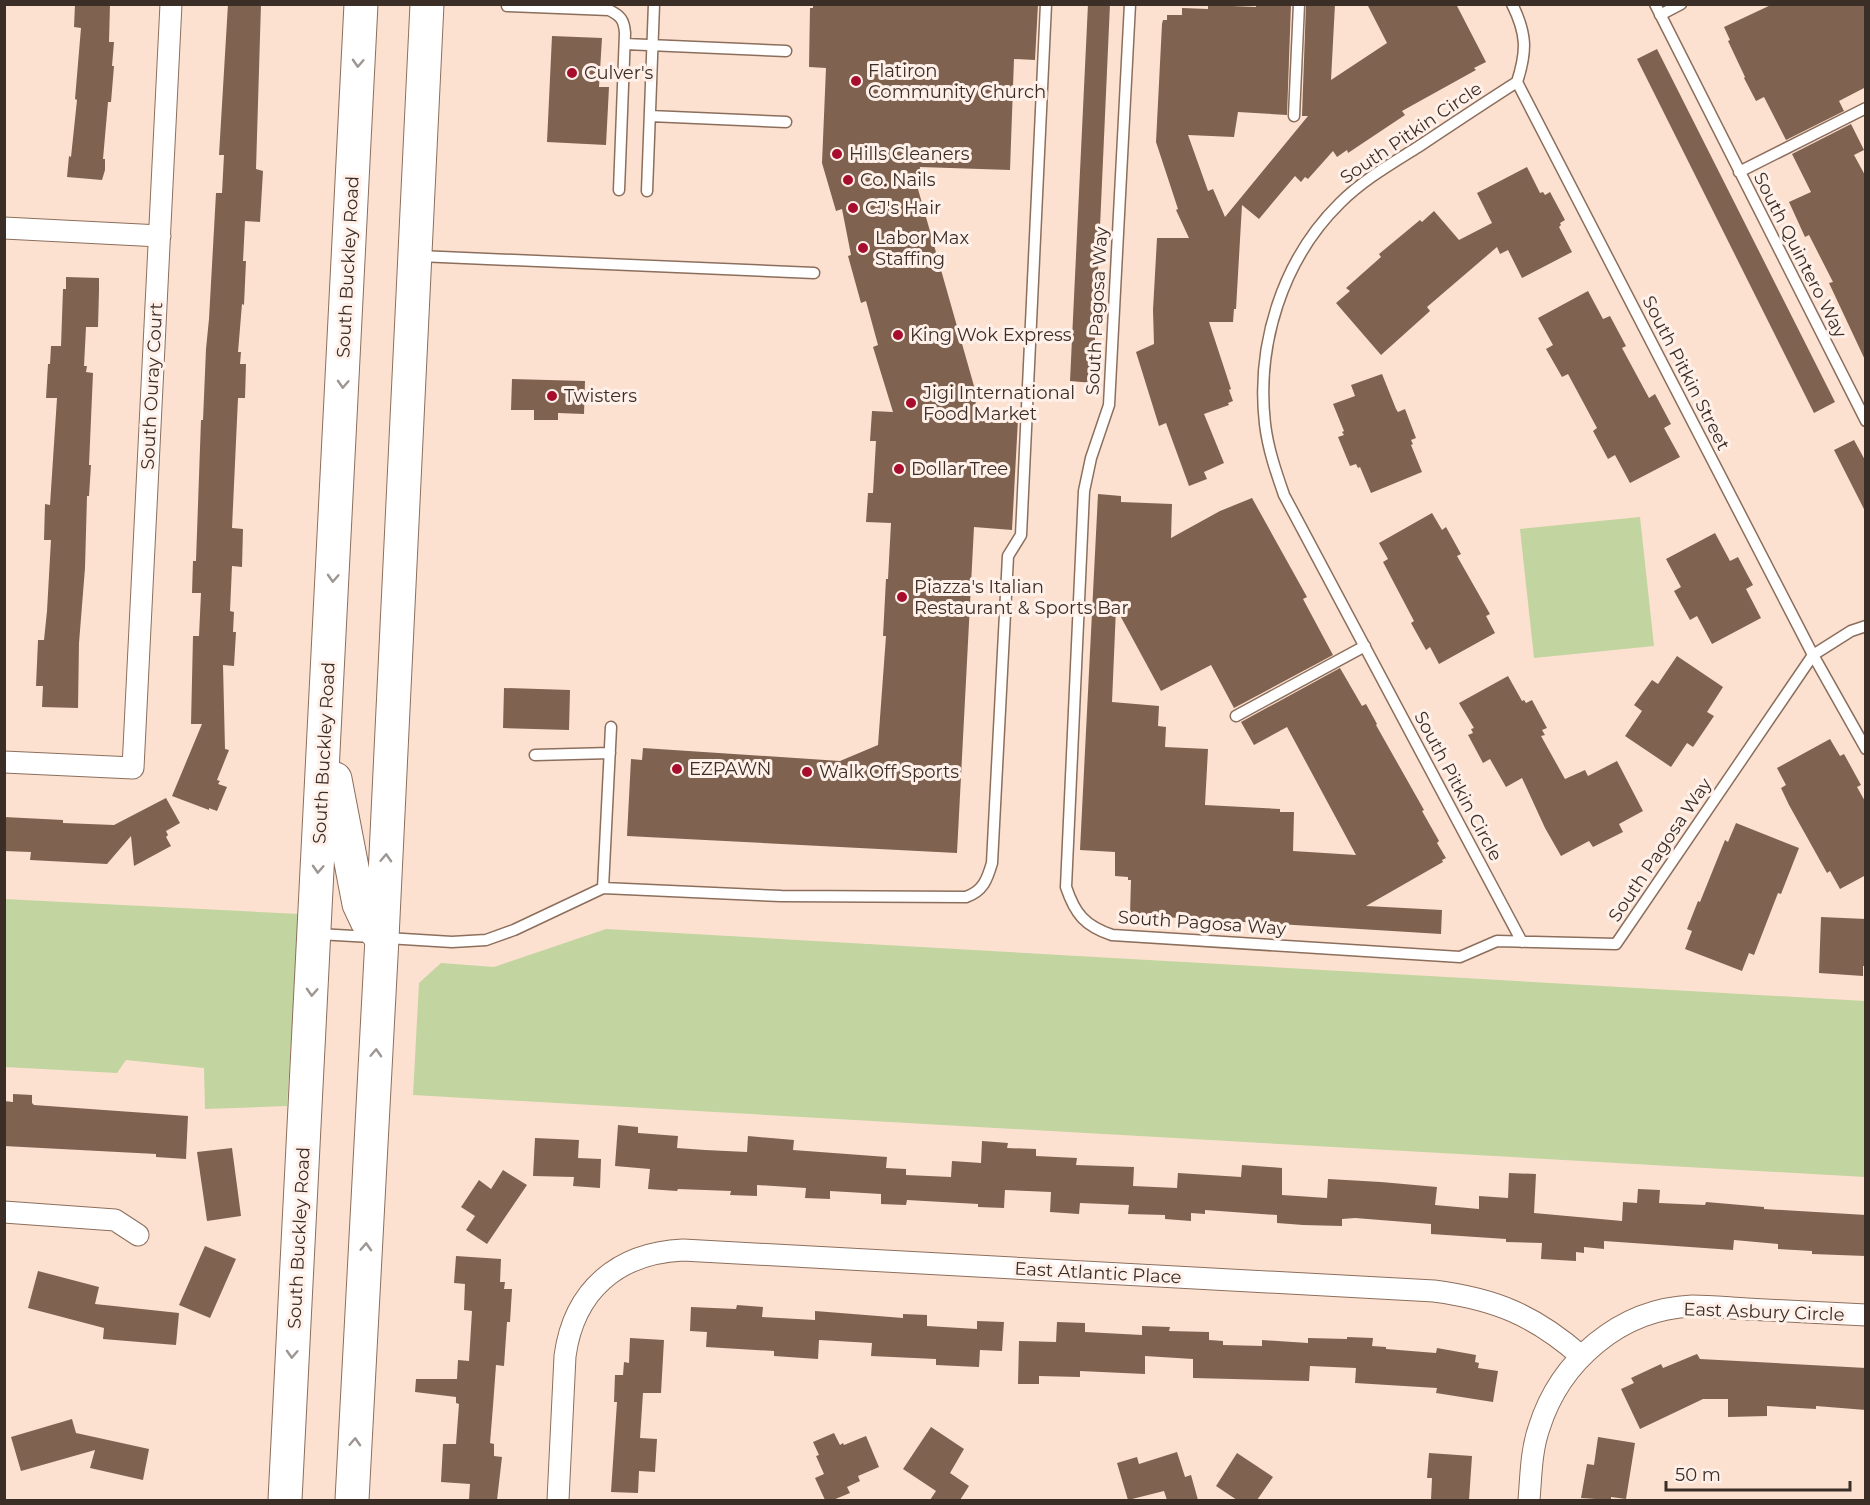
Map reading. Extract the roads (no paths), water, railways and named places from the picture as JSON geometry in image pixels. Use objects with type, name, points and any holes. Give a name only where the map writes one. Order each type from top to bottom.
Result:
[{"type":"main road","name":"South Buckley Road","points":[[286,1495],[361,4]]},
{"type":"main road","points":[[352,1500],[382,938],[427,4]]},
{"type":"main road","points":[[325,727],[357,894],[367,921],[382,938]]},
{"type":"street","name":"South Ouray Court","points":[[4,762],[133,768],[171,4]]},
{"type":"street","points":[[4,228],[160,236]]},
{"type":"street","points":[[4,1212],[115,1220],[138,1235]]},
{"type":"street","name":"East Atlantic Place","points":[[558,1500],[568,1338],[575,1316],[590,1292],[605,1276],[627,1262],[649,1254],[684,1250],[1434,1291],[1469,1296],[1503,1306],[1535,1321],[1581,1356]]},
{"type":"street","name":"East Asbury Circle","points":[[1529,1500],[1538,1430],[1550,1397],[1581,1356],[1602,1338],[1624,1324],[1657,1312],[1692,1306],[1866,1315]]},
{"type":"lane","points":[[647,191],[654,4]]},
{"type":"lane","points":[[315,933],[452,942],[486,940],[553,913],[603,888],[781,896],[966,897],[977,893],[987,881],[992,863],[1008,556],[1020,535],[1046,4]]},
{"type":"lane","name":"South Pagosa Way","points":[[1130,4],[1109,405],[1090,458],[1084,491],[1066,887],[1072,904],[1082,918],[1096,929],[1112,935],[1460,957],[1497,941],[1616,944],[1813,655],[1851,631],[1866,626]]},
{"type":"lane","points":[[1294,116],[1299,4]]},
{"type":"lane","points":[[1512,4],[1521,22],[1525,42],[1524,60],[1517,82]]},
{"type":"lane","name":"South Quintero Way","points":[[1655,4],[1865,418]]},
{"type":"lane","points":[[1660,15],[1681,4]]},
{"type":"lane","points":[[507,6],[609,10],[624,21],[619,190]]},
{"type":"lane","points":[[625,44],[786,51]]},
{"type":"lane","name":"South Pitkin Circle","points":[[1517,82],[1366,180],[1339,204],[1313,235],[1294,265],[1275,312],[1267,343],[1263,385],[1265,426],[1273,463],[1284,495],[1522,942]]},
{"type":"lane","name":"South Pitkin Street","points":[[1517,82],[1813,655],[1866,749]]},
{"type":"lane","name":"South Quintero Way","points":[[1739,172],[1866,108]]},
{"type":"lane","points":[[650,116],[786,122]]},
{"type":"lane","points":[[414,255],[814,273]]},
{"type":"lane","points":[[1236,716],[1365,646]]},
{"type":"lane","points":[[603,888],[611,727]]},
{"type":"lane","points":[[535,755],[610,753]]},
{"type":"place","name":"Culver's","points":[[572,73]]},
{"type":"place","name":"Flatiron Community Church","points":[[856,81]]},
{"type":"place","name":"Hills Cleaners","points":[[837,154]]},
{"type":"place","name":"Co. Nails","points":[[848,180]]},
{"type":"place","name":"CJ's Hair","points":[[853,208]]},
{"type":"place","name":"Labor Max Staffing","points":[[863,248]]},
{"type":"place","name":"King Wok Express","points":[[898,335]]},
{"type":"place","name":"Twisters","points":[[552,396]]},
{"type":"place","name":"Jigi International Food Market","points":[[911,403]]},
{"type":"place","name":"Dollar Tree","points":[[899,469]]},
{"type":"place","name":"Piazza's Italian Restaurant & Sports Bar","points":[[902,597]]},
{"type":"place","name":"EZPAWN","points":[[677,769]]},
{"type":"place","name":"Walk Off Sports","points":[[807,772]]}]
